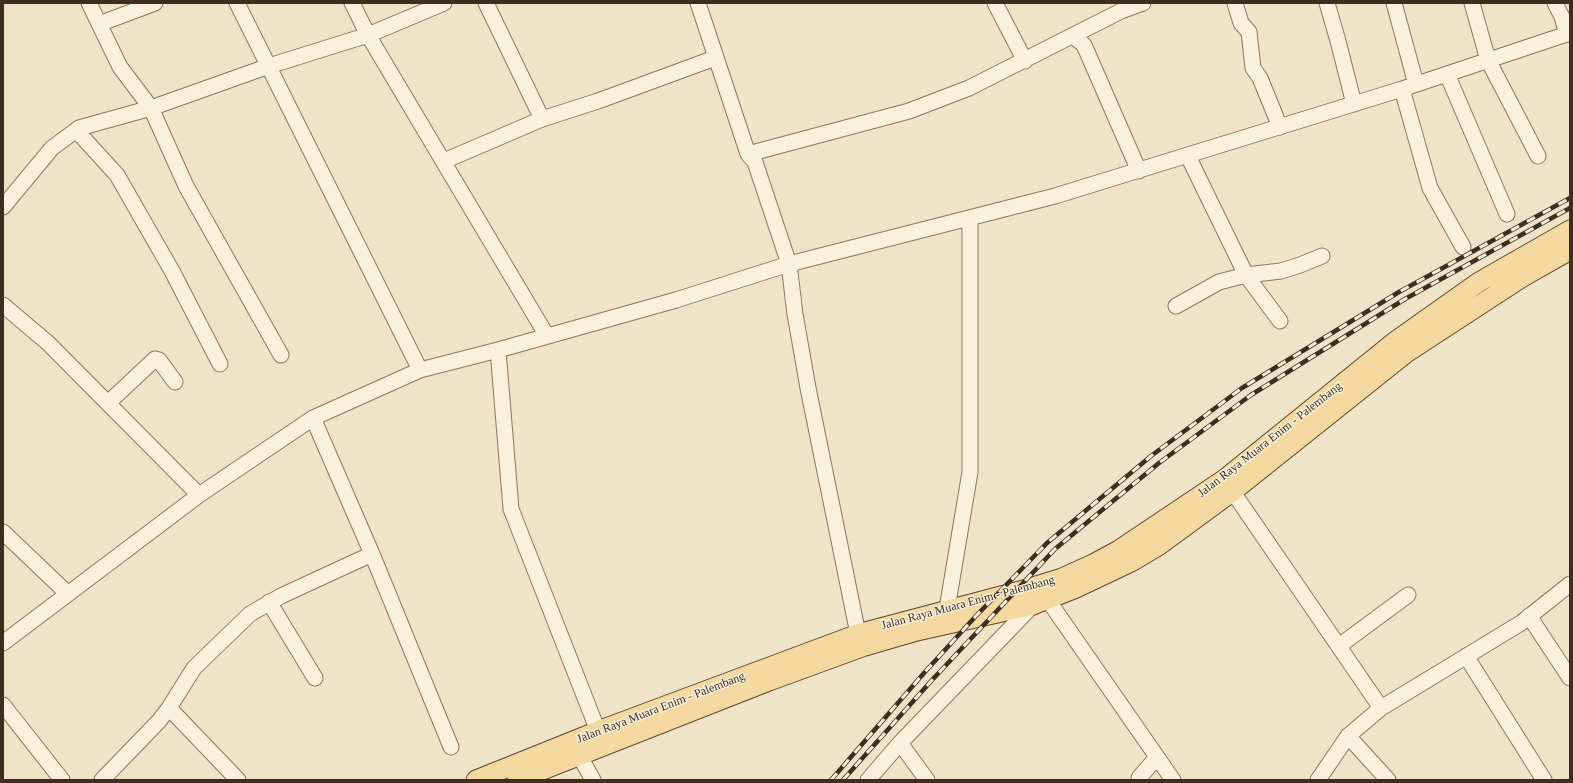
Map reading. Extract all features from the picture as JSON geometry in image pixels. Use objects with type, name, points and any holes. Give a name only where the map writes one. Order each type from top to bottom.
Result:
[{"type":"main road","name":"Jalan Raya Muara Enim - Palembang","points":[[518,780],[769,681],[862,647],[917,631],[1040,602],[1131,562],[1158,546],[1397,340],[1479,282],[1570,230]]},
{"type":"main road","name":"Jalan Raya Muara Enim - Palembang","points":[[476,780],[598,731],[858,634],[947,609],[1020,591],[1062,578],[1093,564],[1229,485],[1406,353],[1521,278],[1570,250]]},
{"type":"main road","points":[[1479,282],[1489,299]]},
{"type":"street","points":[[89,3],[120,68],[151,108],[186,186],[280,355]]},
{"type":"street","points":[[99,24],[155,3]]},
{"type":"street","points":[[237,3],[420,370]]},
{"type":"street","points":[[352,3],[368,34],[547,336]]},
{"type":"street","points":[[3,206],[52,148],[76,130],[151,108],[269,66],[368,34],[444,3]]},
{"type":"street","points":[[486,3],[542,119]]},
{"type":"street","points":[[698,3],[748,154],[754,162],[789,264],[795,314],[808,388],[858,634]]},
{"type":"street","points":[[995,3],[1025,61]]},
{"type":"street","points":[[748,154],[909,111],[969,88],[1025,61],[1073,36],[1121,7],[1143,3]]},
{"type":"street","points":[[1235,3],[1241,23],[1249,32],[1253,68],[1260,78],[1280,127]]},
{"type":"street","points":[[1326,3],[1338,41],[1354,104]]},
{"type":"street","points":[[1394,3],[1430,188],[1463,247]]},
{"type":"street","points":[[1472,3],[1488,60],[1538,156]]},
{"type":"street","points":[[3,643],[199,496],[313,418],[420,370],[498,350],[676,300],[789,264],[970,219],[1140,171],[1447,74],[1568,34],[1555,3]]},
{"type":"street","points":[[1073,36],[1084,45],[1140,171]]},
{"type":"street","points":[[444,160],[542,119],[598,101],[715,58]]},
{"type":"street","points":[[1447,74],[1507,214]]},
{"type":"street","points":[[76,130],[117,175],[172,271],[220,364]]},
{"type":"street","points":[[1188,156],[1246,275],[1280,321]]},
{"type":"street","points":[[947,609],[970,472],[970,219]]},
{"type":"street","points":[[1176,306],[1219,282],[1246,275],[1281,271],[1322,256]]},
{"type":"street","points":[[3,305],[48,343],[199,496]]},
{"type":"street","points":[[498,350],[510,509],[598,731]]},
{"type":"street","points":[[108,403],[155,359],[159,360],[174,382]]},
{"type":"street","points":[[313,418],[372,554],[451,747]]},
{"type":"street","points":[[1229,485],[1381,708]]},
{"type":"street","points":[[3,532],[68,594]]},
{"type":"street","points":[[102,780],[169,708],[194,668],[250,614],[269,602],[372,554]]},
{"type":"street","points":[[1318,780],[1348,736],[1381,708],[1529,616],[1570,584]]},
{"type":"street","points":[[1339,646],[1408,595]]},
{"type":"street","points":[[269,602],[314,678]]},
{"type":"street","points":[[868,780],[900,743],[1040,602],[1173,780]]},
{"type":"street","points":[[1529,616],[1570,678]]},
{"type":"street","points":[[1466,656],[1544,780]]},
{"type":"street","points":[[3,705],[62,780]]},
{"type":"street","points":[[169,708],[238,780]]},
{"type":"street","points":[[1348,736],[1388,780]]},
{"type":"street","points":[[900,743],[927,780]]},
{"type":"street","points":[[580,755],[593,780]]},
{"type":"street","points":[[1138,779],[1157,757]]},
{"type":"railway","points":[[831,780],[975,617],[1047,543],[1151,456],[1242,388],[1399,292],[1570,198]]},
{"type":"railway","points":[[843,780],[933,679],[1055,549],[1159,463],[1251,395],[1405,299],[1570,208]]}]
